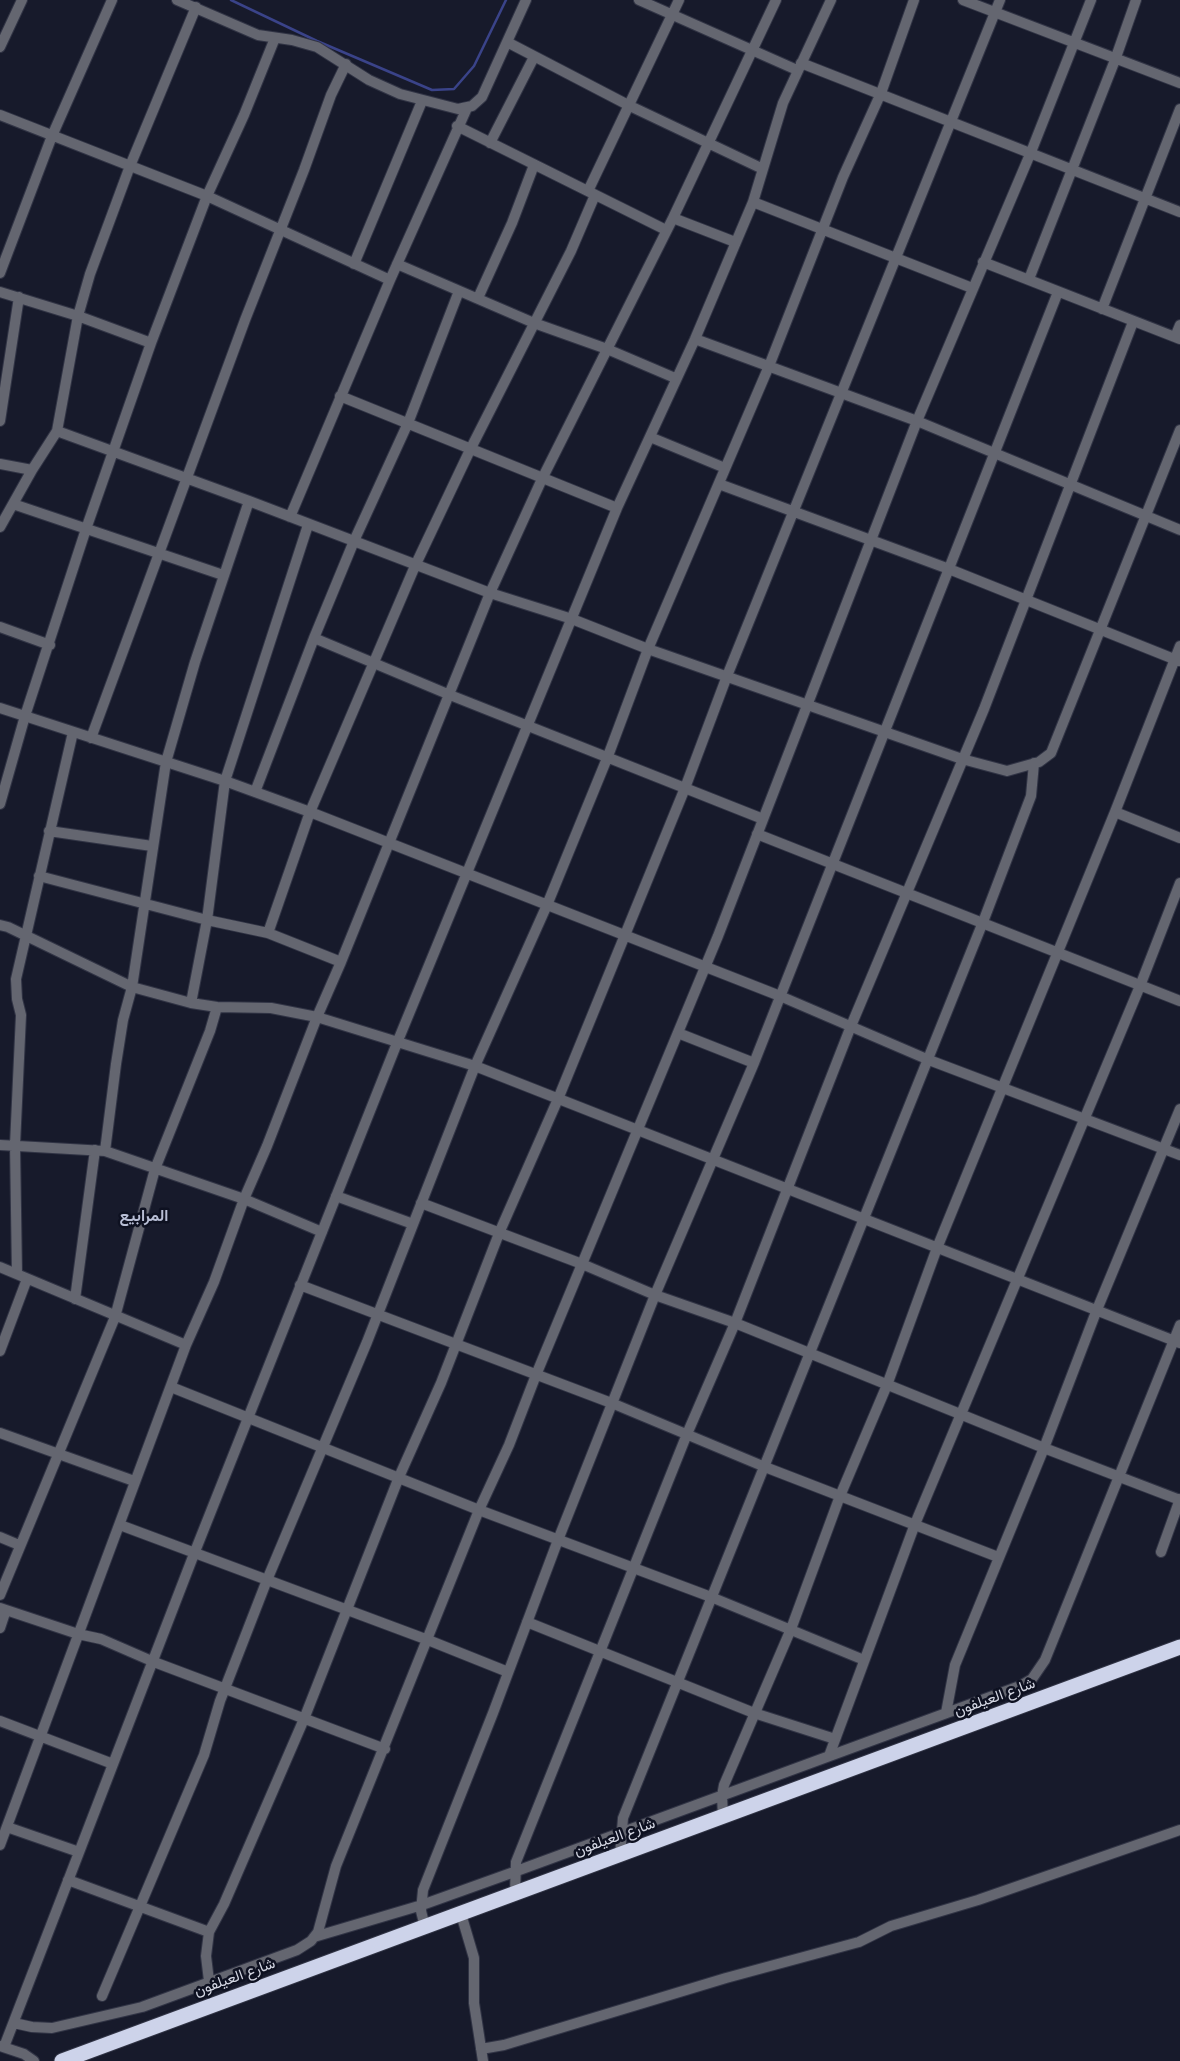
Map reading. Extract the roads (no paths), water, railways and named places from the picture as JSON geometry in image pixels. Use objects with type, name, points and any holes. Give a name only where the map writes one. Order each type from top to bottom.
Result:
[{"type":"highway","name":"شارع العيلفون","points":[[62,2061],[1180,1647]]},
{"type":"street","points":[[0,47],[22,0]]},
{"type":"street","points":[[0,273],[52,136],[112,0]]},
{"type":"street","points":[[178,0],[258,35],[317,48],[384,88],[422,102],[467,108]]},
{"type":"street","points":[[290,516],[457,126],[467,108],[482,97],[526,0]]},
{"type":"street","points":[[639,0],[671,16],[754,50],[799,67],[880,93],[1180,212]]},
{"type":"street","points":[[268,933],[310,812],[414,566],[470,450],[571,251],[592,193],[679,0]]},
{"type":"street","points":[[0,1845],[186,1345],[214,1282],[244,1199],[490,593],[542,479],[673,218],[776,0]]},
{"type":"street","points":[[34,2061],[24,2054],[2,2047],[14,2023],[194,1554],[397,1043],[617,508],[675,378],[695,339],[753,202],[774,127],[799,67],[831,0]]},
{"type":"street","points":[[102,1996],[204,1755],[225,1689],[266,1580],[378,1313],[475,1066],[547,905],[608,756],[648,649],[769,366],[843,177],[880,93],[914,0]]},
{"type":"street","points":[[962,0],[1115,60],[1180,83]]},
{"type":"street","points":[[209,1980],[206,1965],[209,1932],[224,1904],[304,1719],[399,1477],[441,1383],[500,1231],[558,1099],[685,788],[727,676],[1000,0]]},
{"type":"street","points":[[14,2023],[42,2028],[62,2026],[142,2006],[209,1980],[298,1950],[314,1937],[320,1927],[336,1866],[479,1510],[509,1446],[536,1375],[705,967],[809,704],[917,421],[982,262],[1031,152],[1091,0]]},
{"type":"street","points":[[1029,280],[1115,60],[1136,0]]},
{"type":"street","points":[[0,527],[32,470],[57,431],[78,316],[90,274],[130,166],[196,8]]},
{"type":"street","points":[[0,804],[25,716],[50,645],[86,528],[114,453],[151,342],[207,196],[244,115],[275,38]]},
{"type":"street","points":[[507,42],[630,106],[763,169]]},
{"type":"street","points":[[490,143],[534,57]]},
{"type":"street","points":[[91,738],[186,478],[331,95],[346,64]]},
{"type":"street","points":[[354,264],[422,102]]},
{"type":"street","points":[[1102,309],[1180,109]]},
{"type":"street","points":[[0,115],[207,196],[390,280]]},
{"type":"street","points":[[457,126],[666,230]]},
{"type":"street","points":[[478,298],[512,223],[534,165]]},
{"type":"street","points":[[753,202],[972,288]]},
{"type":"street","points":[[673,218],[735,242]]},
{"type":"street","points":[[982,262],[1178,338],[1180,325]]},
{"type":"street","points":[[397,264],[458,292],[478,298],[534,322],[607,349],[675,378]]},
{"type":"street","points":[[0,292],[78,316],[151,342]]},
{"type":"street","points":[[254,792],[354,541],[408,423],[458,292]]},
{"type":"street","points":[[425,1927],[422,1905],[423,1890],[558,1540],[614,1404],[655,1295],[754,1063],[1058,292]]},
{"type":"street","points":[[0,421],[19,297]]},
{"type":"street","points":[[515,1893],[514,1872],[516,1862],[687,1434],[736,1323],[851,1026],[907,894],[1026,601],[1069,484],[1133,322]]},
{"type":"street","points":[[695,339],[843,392],[917,421],[1180,530]]},
{"type":"street","points":[[340,396],[617,508]]},
{"type":"street","points":[[57,431],[290,516],[308,525],[354,541],[414,566],[572,619],[648,649],[962,759],[1006,771],[1042,760],[1051,753],[1180,430]]},
{"type":"street","points":[[650,437],[725,468]]},
{"type":"street","points":[[0,464],[32,470]]},
{"type":"street","points":[[719,484],[949,569],[1026,601],[1101,628],[1177,661]]},
{"type":"street","points":[[75,1299],[123,1020],[132,987],[143,903],[166,762],[223,575],[249,501]]},
{"type":"street","points":[[13,504],[223,575]]},
{"type":"street","points":[[191,1003],[207,920],[225,781],[308,525]]},
{"type":"street","points":[[0,627],[50,645]]},
{"type":"street","points":[[314,638],[373,664],[763,819]]},
{"type":"street","points":[[723,1817],[722,1796],[754,1713],[791,1629],[840,1496],[888,1385],[937,1248],[1177,661],[1180,646]]},
{"type":"street","points":[[0,708],[225,781],[310,812],[466,875],[624,934],[780,996],[929,1060],[1180,1154]]},
{"type":"street","points":[[17,1274],[15,1145],[21,1015],[17,999],[16,979],[38,876],[73,732]]},
{"type":"street","points":[[620,1854],[620,1834],[623,1818],[678,1684],[711,1597],[766,1467],[983,922],[1031,796],[1034,763]]},
{"type":"street","points":[[1115,812],[1180,838]]},
{"type":"street","points":[[49,831],[152,846]]},
{"type":"street","points":[[757,834],[1180,1001]]},
{"type":"street","points":[[38,876],[207,920],[268,933],[341,962]]},
{"type":"street","points":[[829,1756],[915,1524],[963,1414],[1016,1279],[1140,986],[1180,883]]},
{"type":"street","points":[[0,925],[132,987],[191,1003],[217,1007],[271,1008],[317,1017],[475,1066],[712,1160],[865,1218],[1096,1312],[1177,1342]]},
{"type":"street","points":[[0,1595],[114,1317],[155,1169],[210,1031],[217,1007]]},
{"type":"street","points":[[678,1033],[754,1063]]},
{"type":"street","points":[[946,1713],[954,1665],[1044,1448],[1096,1312],[1180,1109]]},
{"type":"street","points":[[0,1145],[100,1150],[244,1199],[322,1232]]},
{"type":"street","points":[[336,1196],[413,1224]]},
{"type":"street","points":[[420,1203],[500,1231],[655,1295],[736,1323],[1044,1448],[1180,1500],[1161,1552]]},
{"type":"street","points":[[0,1266],[114,1317],[186,1345]]},
{"type":"street","points":[[0,1351],[27,1279]]},
{"type":"street","points":[[300,1285],[614,1404],[766,1467],[998,1557]]},
{"type":"street","points":[[314,1937],[422,1905],[620,1834],[1026,1683],[1041,1670],[1177,1342],[1180,1325]]},
{"type":"street","points":[[171,1387],[479,1510],[711,1597],[864,1660]]},
{"type":"street","points":[[0,1433],[134,1481]]},
{"type":"street","points":[[120,1525],[346,1611],[428,1640],[508,1672]]},
{"type":"street","points":[[0,1537],[19,1545]]},
{"type":"street","points":[[0,1628],[3,1609],[78,1634],[101,1639],[154,1662],[384,1749]]},
{"type":"street","points":[[527,1622],[754,1713],[835,1739]]},
{"type":"street","points":[[0,1721],[113,1764]]},
{"type":"street","points":[[7,1827],[79,1852]]},
{"type":"street","points":[[481,2049],[504,2045],[726,1978],[859,1942],[891,1926],[978,1900],[1180,1830]]},
{"type":"street","points":[[68,1880],[209,1932]]},
{"type":"street","points":[[461,1914],[474,1958],[474,2003],[483,2061]]},
{"type":"waterway","points":[[231,0],[317,41],[432,90],[454,89],[474,66],[506,0]]},
{"type":"district","name":"المرابيع","points":[[144,1217]]}]
